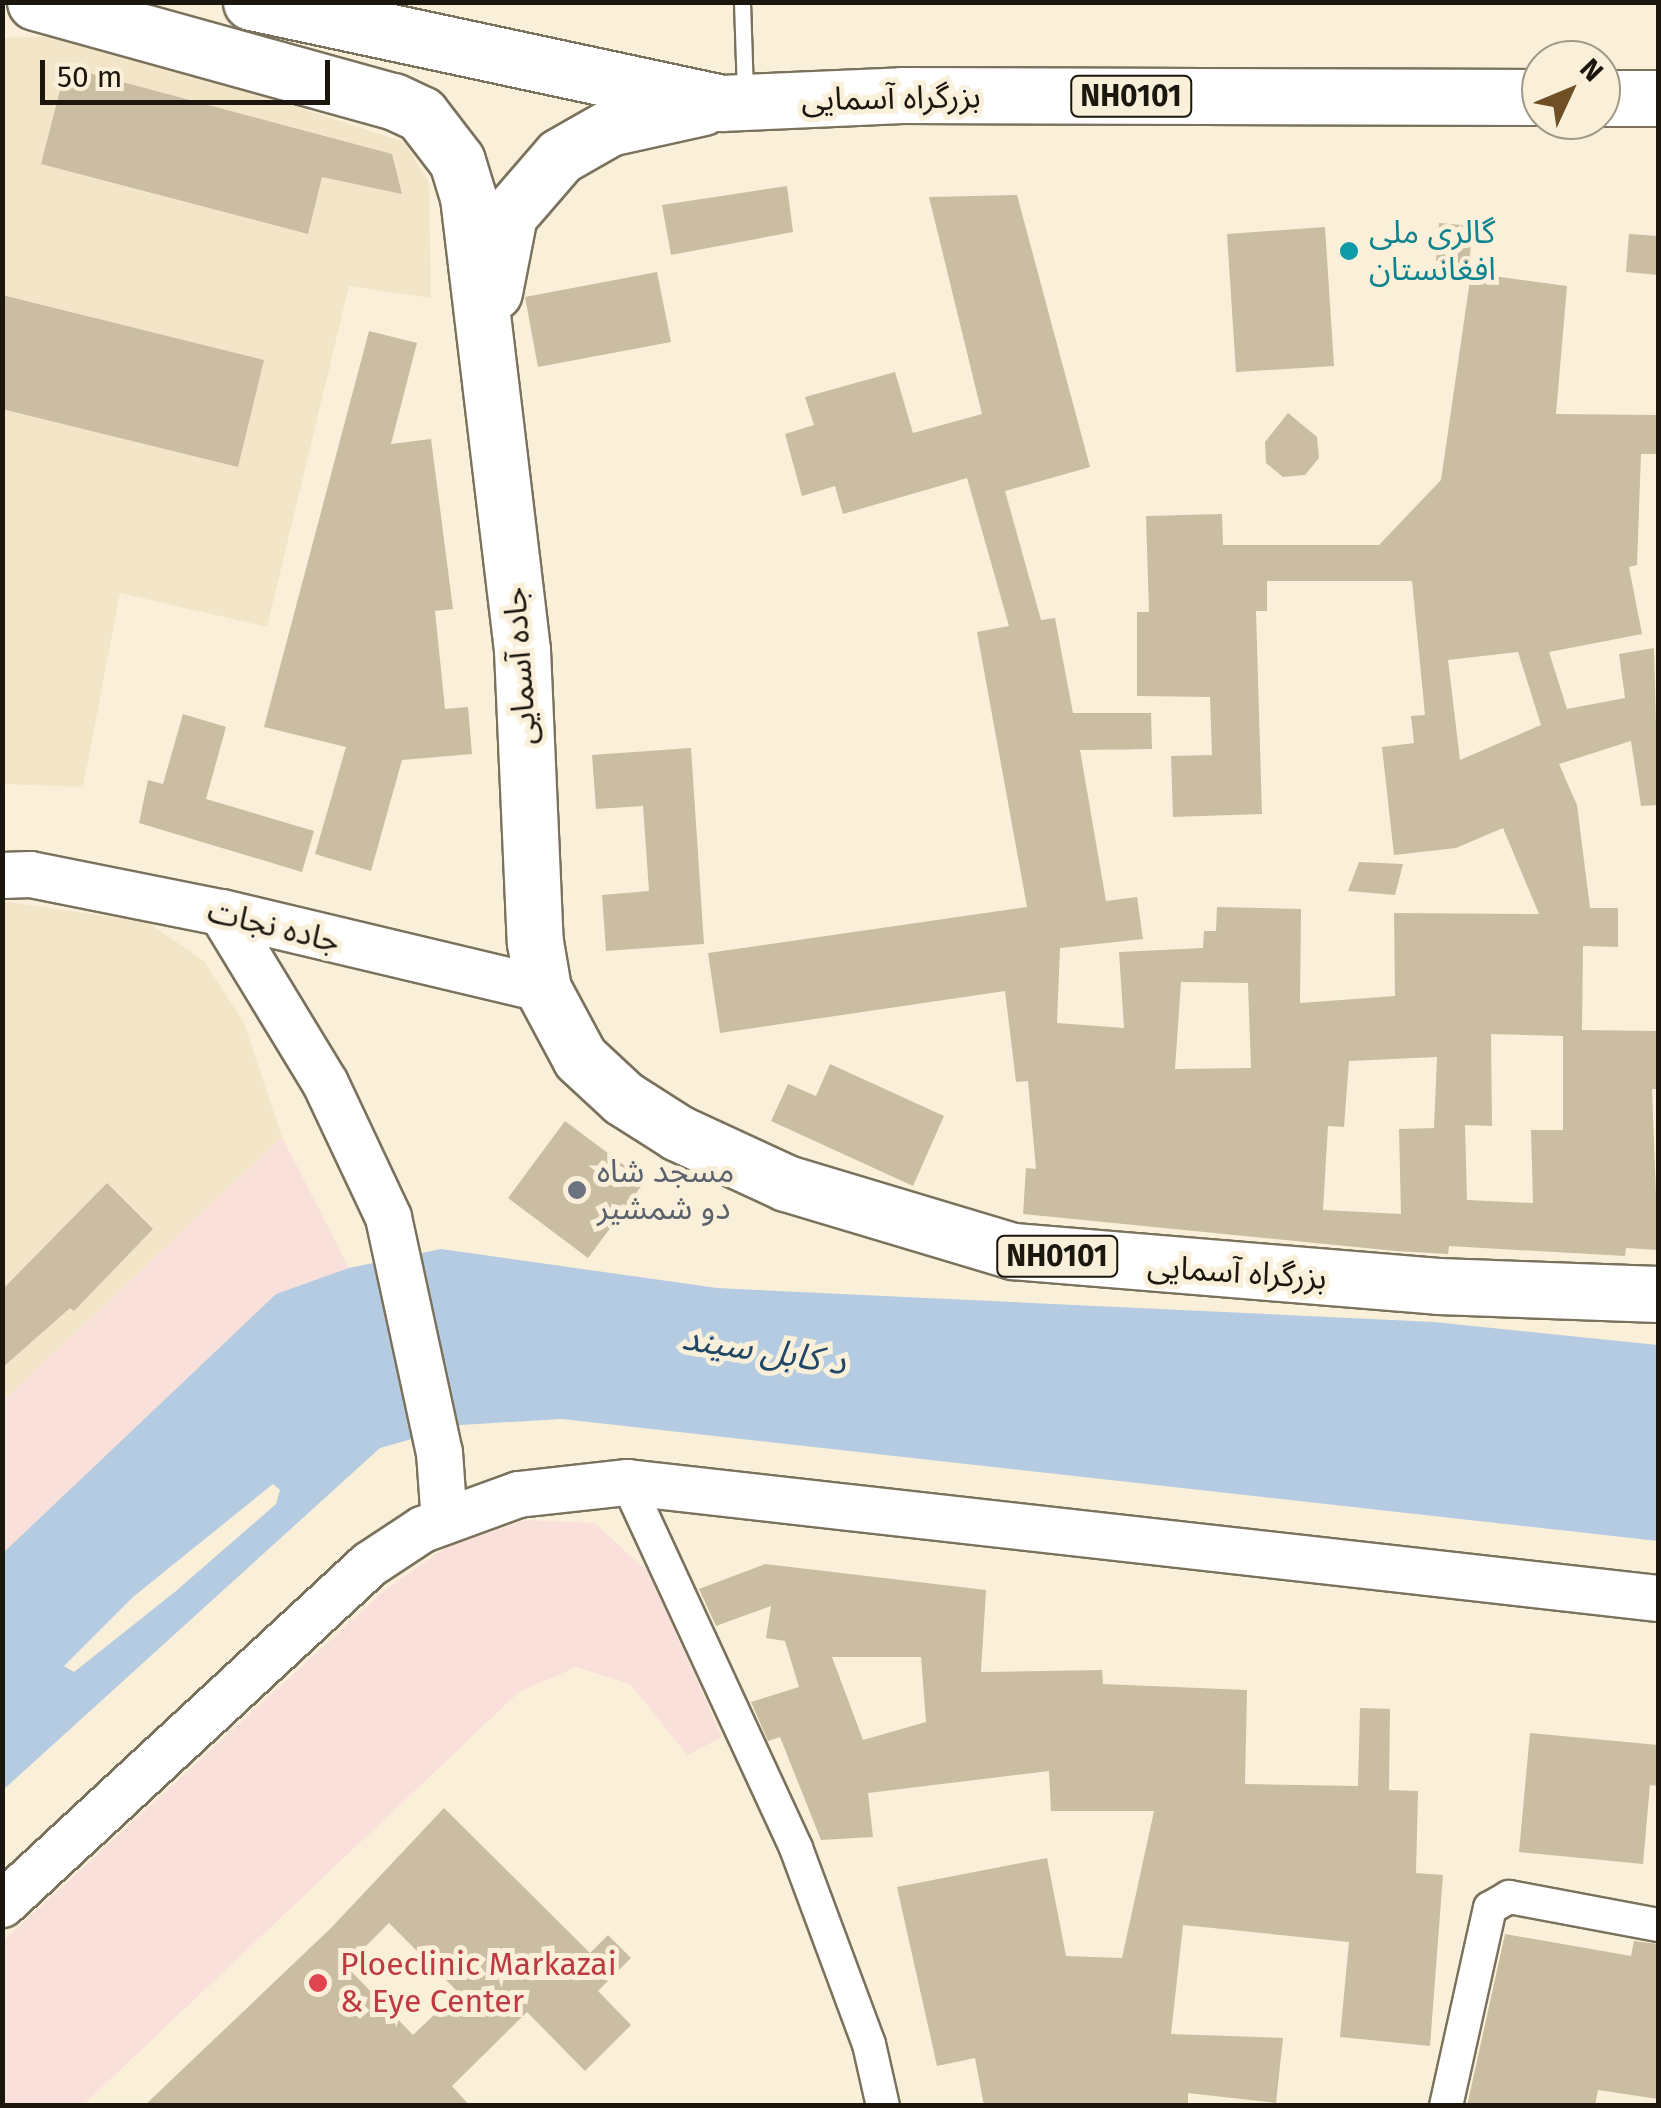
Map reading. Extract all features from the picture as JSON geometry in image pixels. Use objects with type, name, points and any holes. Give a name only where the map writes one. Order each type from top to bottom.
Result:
[{"type":"highway","name":"NH0101","points":[[34,2],[393,100],[421,114],[457,161],[468,197],[484,344]]},
{"type":"highway","name":"بزرگراه آسمایی","points":[[252,2],[366,16],[733,102],[902,95],[1521,97]]},
{"type":"highway","points":[[1621,98],[1658,98]]},
{"type":"highway","points":[[484,344],[509,215],[560,156],[609,128],[733,102]]},
{"type":"highway","name":"جاده آسمایی","points":[[484,344],[522,650],[543,990]]},
{"type":"highway","name":"بزرگراه آسمایی","points":[[543,990],[580,1058],[624,1098],[678,1132],[786,1183],[996,1247],[1184,1270],[1658,1294]]},
{"type":"main road","name":"جاده نجات","points":[[2,875],[30,874],[222,912],[543,990]]},
{"type":"main road","points":[[222,912],[325,1083],[388,1217],[438,1452],[444,1521]]},
{"type":"main road","points":[[2,1904],[369,1564],[444,1521],[518,1494],[627,1482],[1658,1598]]},
{"type":"street","points":[[627,1482],[796,1848],[869,2044],[883,2106]]},
{"type":"street","points":[[1446,2106],[1490,1908],[1508,1896],[1658,1925]]},
{"type":"lane","points":[[733,102],[742,2]]},
{"type":"shaded area","points":[[76,35],[404,142],[429,182],[431,298],[349,286],[267,627],[120,593],[83,787],[3,784],[2,38]]},
{"type":"shaded area","points":[[2,901],[147,922],[204,961],[244,1023],[282,1137],[3,1401]]},
{"type":"shaded area","points":[[282,1137],[349,1268],[276,1294],[3,1553],[3,1401]]},
{"type":"shaded area","points":[[526,1520],[595,1523],[649,1573],[722,1737],[687,1755],[630,1684],[576,1667],[519,1692],[83,2105],[3,2105],[3,1941],[387,1588],[448,1546]]},
{"type":"water","name":"د کابل سيند","points":[[441,1249],[717,1288],[1434,1322],[1658,1345],[1658,1541],[562,1419],[461,1425],[380,1448],[3,1790],[3,1553],[276,1294],[349,1268]],"holes":[[[273,1484],[280,1490],[276,1504],[176,1591],[74,1672],[64,1666],[133,1597]]]},
{"type":"building","points":[[66,67],[392,154],[402,194],[322,177],[308,234],[41,164]]},
{"type":"building","points":[[787,186],[793,232],[671,255],[662,205]]},
{"type":"building","points":[[1017,195],[1090,467],[1005,491],[1041,620],[1055,618],[1073,713],[1151,713],[1152,749],[1080,750],[1106,901],[1137,897],[1143,939],[1060,948],[1057,1023],[1124,1028],[1119,952],[1203,948],[1204,931],[1216,931],[1217,907],[1301,909],[1300,1003],[1395,996],[1394,913],[1539,914],[1503,828],[1456,848],[1394,855],[1382,747],[1414,743],[1411,716],[1425,715],[1412,581],[1267,581],[1267,611],[1256,611],[1262,814],[1173,817],[1171,756],[1212,755],[1210,697],[1137,696],[1137,612],[1149,612],[1146,516],[1222,514],[1223,545],[1379,545],[1441,480],[1471,273],[1567,286],[1556,414],[1658,415],[1658,454],[1641,454],[1637,565],[1629,567],[1642,634],[1549,652],[1567,709],[1625,698],[1619,654],[1654,648],[1658,805],[1641,806],[1631,741],[1559,764],[1577,805],[1590,908],[1618,908],[1618,947],[1583,946],[1582,1030],[1658,1031],[1658,1089],[1652,1089],[1658,1250],[1626,1248],[1625,1256],[1449,1246],[1448,1254],[1023,1214],[1026,1168],[1036,1169],[1028,1081],[1016,1082],[1005,991],[720,1033],[708,953],[1027,907],[977,632],[1009,626],[967,478],[843,514],[835,486],[802,496],[785,434],[814,425],[805,397],[895,372],[913,433],[982,414],[929,197]],"holes":[[[1518,652],[1541,725],[1460,760],[1448,660]],[[1181,982],[1248,983],[1251,1068],[1175,1069]],[[1491,1034],[1563,1036],[1563,1130],[1531,1130],[1533,1203],[1467,1200],[1465,1125],[1492,1126]],[[1437,1057],[1434,1128],[1399,1129],[1401,1214],[1323,1210],[1328,1126],[1344,1127],[1349,1061]]]},
{"type":"building","points":[[1439,223],[1473,226],[1469,264],[1436,261]]},
{"type":"building","points":[[1325,227],[1334,366],[1236,372],[1227,234]]},
{"type":"building","points":[[1629,234],[1658,236],[1658,275],[1626,272]]},
{"type":"building","points":[[657,272],[671,342],[538,367],[525,297]]},
{"type":"building","points":[[2,295],[264,360],[238,467],[2,409]]},
{"type":"building","points":[[369,331],[417,343],[391,444],[431,439],[453,609],[435,611],[445,709],[468,707],[472,754],[402,760],[371,871],[315,854],[346,747],[264,727]]},
{"type":"building","points":[[1288,413],[1317,437],[1319,458],[1305,475],[1283,477],[1266,463],[1265,442]]},
{"type":"building","points":[[183,714],[226,727],[206,799],[314,831],[302,872],[139,823],[148,780],[163,784]]},
{"type":"building","points":[[691,748],[704,944],[606,951],[602,895],[649,891],[643,806],[596,809],[592,755]]},
{"type":"building","points":[[1359,862],[1403,864],[1395,895],[1348,891]]},
{"type":"building","points":[[830,1064],[944,1116],[913,1186],[771,1121],[788,1084],[816,1096]]},
{"type":"building","name":"مسجد شاه دو شمشیر","points":[[565,1121],[645,1181],[588,1258],[508,1198]]},
{"type":"building","points":[[107,1183],[153,1229],[74,1311],[70,1308],[2,1368],[2,1290]]},
{"type":"building","points":[[765,1564],[986,1590],[981,1672],[1102,1670],[1103,1684],[1247,1690],[1245,1784],[1358,1786],[1360,1708],[1390,1709],[1389,1790],[1418,1791],[1416,1873],[1443,1875],[1430,2046],[1340,2037],[1349,1942],[1183,1925],[1171,2034],[1283,2038],[1276,2103],[1188,2093],[1188,2106],[984,2106],[975,2058],[937,2066],[897,1887],[1047,1858],[1066,1956],[1122,1958],[1154,1811],[1051,1811],[1049,1771],[868,1793],[873,1837],[821,1840],[780,1737],[768,1741],[751,1702],[799,1687],[785,1641],[766,1638],[771,1606],[716,1626],[699,1589]],"holes":[[[832,1657],[921,1657],[926,1722],[863,1740]]]},
{"type":"building","points":[[1530,1733],[1658,1745],[1658,1786],[1650,1785],[1643,1864],[1519,1852]]},
{"type":"building","points":[[444,1808],[590,1953],[608,1935],[631,1958],[598,1991],[631,2025],[585,2071],[527,2012],[452,2086],[470,2106],[144,2106],[331,1928]],"holes":[[[389,1923],[458,1992],[413,2035],[346,1966]]]},
{"type":"building","points":[[1505,1934],[1631,1956],[1634,1941],[1658,1944],[1658,2099],[1598,2090],[1595,2106],[1467,2106]]},
{"type":"place","name":"گالری ملی افغانستان","points":[[1349,251]]},
{"type":"place","name":"مسجد شاه دو شمشیر","points":[[577,1190]]},
{"type":"place","name":"Ploeclinic Markazai & Eye Center","points":[[318,1983]]}]
